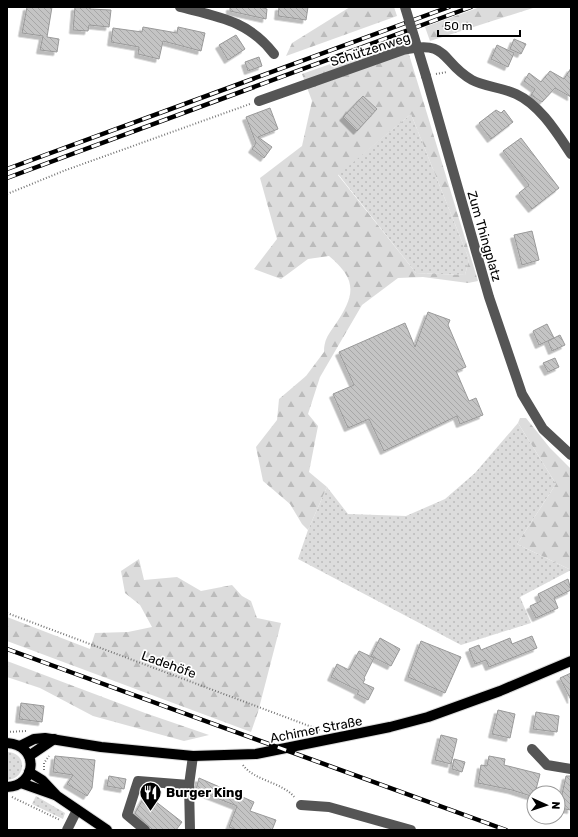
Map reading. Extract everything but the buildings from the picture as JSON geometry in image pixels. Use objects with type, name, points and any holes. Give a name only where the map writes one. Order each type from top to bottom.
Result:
[{"type":"main road","name":"Achimer Straße","points":[[20,746],[34,739],[54,739],[101,747],[193,756],[256,754],[390,727],[465,705],[571,661]]},
{"type":"main road","points":[[29,756],[54,739]]},
{"type":"main road","points":[[7,743],[20,746],[29,756],[29,772],[22,783]]},
{"type":"main road","points":[[29,772],[42,780],[57,796],[107,830]]},
{"type":"main road","points":[[7,787],[22,783],[57,796]]},
{"type":"street","points":[[180,7],[223,18],[247,28],[264,40],[274,54]]},
{"type":"street","name":"Zum Thingplatz","points":[[405,7],[429,76],[489,297],[522,394],[543,429],[571,455]]},
{"type":"street","name":"Schützenweg","points":[[259,101],[402,50],[420,46],[438,49],[473,81],[517,94],[532,104],[554,130],[571,154]]},
{"type":"street","points":[[532,749],[547,765],[571,769]]},
{"type":"street","points":[[190,830],[189,785],[193,756]]},
{"type":"street","points":[[146,830],[127,815],[138,781],[189,785]]},
{"type":"street","points":[[301,806],[329,807],[411,830]]},
{"type":"street","points":[[68,827],[78,810]]},
{"type":"path","points":[[429,76],[451,71]]},
{"type":"path","points":[[7,194],[66,170],[259,101]]},
{"type":"path","name":"Ladehöfe","points":[[7,613],[325,733],[318,734]]},
{"type":"path","points":[[7,732],[33,731]]},
{"type":"path","points":[[45,774],[44,763],[53,753]]},
{"type":"path","points":[[242,762],[244,767],[264,780],[290,791],[301,806]]},
{"type":"path","points":[[7,795],[27,803],[68,827]]},
{"type":"path","points":[[27,803],[30,799]]},
{"type":"green space","points":[[350,7],[394,7],[397,16],[286,56],[292,43]]},
{"type":"green space","points":[[480,7],[536,7],[430,41],[425,27]]},
{"type":"green space","points":[[404,38],[478,281],[468,283],[423,277],[398,278],[362,305],[320,377],[308,414],[318,426],[309,472],[327,487],[308,530],[302,524],[290,504],[263,481],[256,447],[277,420],[279,399],[306,376],[324,352],[327,338],[347,305],[350,296],[349,280],[345,273],[329,256],[308,259],[281,279],[254,269],[277,239],[260,178],[302,146],[312,101],[302,74]],"holes":[[[411,114],[469,259],[465,275],[416,273],[338,175]]]},
{"type":"green space","points":[[411,114],[469,259],[465,275],[416,273],[338,174]]},
{"type":"green space","points":[[520,418],[526,418],[550,448],[571,469],[571,570],[517,544],[556,484],[518,423]]},
{"type":"green space","points":[[518,423],[556,484],[517,544],[571,570],[520,597],[531,623],[461,645],[298,559],[308,530],[327,487],[348,514],[406,516],[445,499],[475,473]]},
{"type":"green space","points":[[139,559],[144,580],[177,577],[201,591],[232,585],[242,596],[251,601],[257,618],[281,623],[258,712],[251,732],[7,641],[7,617],[90,649],[95,633],[128,632],[152,627],[140,605],[125,593],[121,571]]},
{"type":"green space","points":[[7,661],[145,713],[209,735],[184,741],[93,716],[40,688],[7,677]]},
{"type":"green space","points":[[7,752],[14,753],[18,756],[22,765],[19,775],[8,780]]},
{"type":"green space","points":[[36,796],[65,813],[63,819],[32,804]]},
{"type":"railway","points":[[7,169],[449,7]]},
{"type":"railway","points":[[7,178],[471,7]]},
{"type":"railway","points":[[7,649],[506,830]]},
{"type":"place","name":"Burger King","points":[[150,812]]}]
